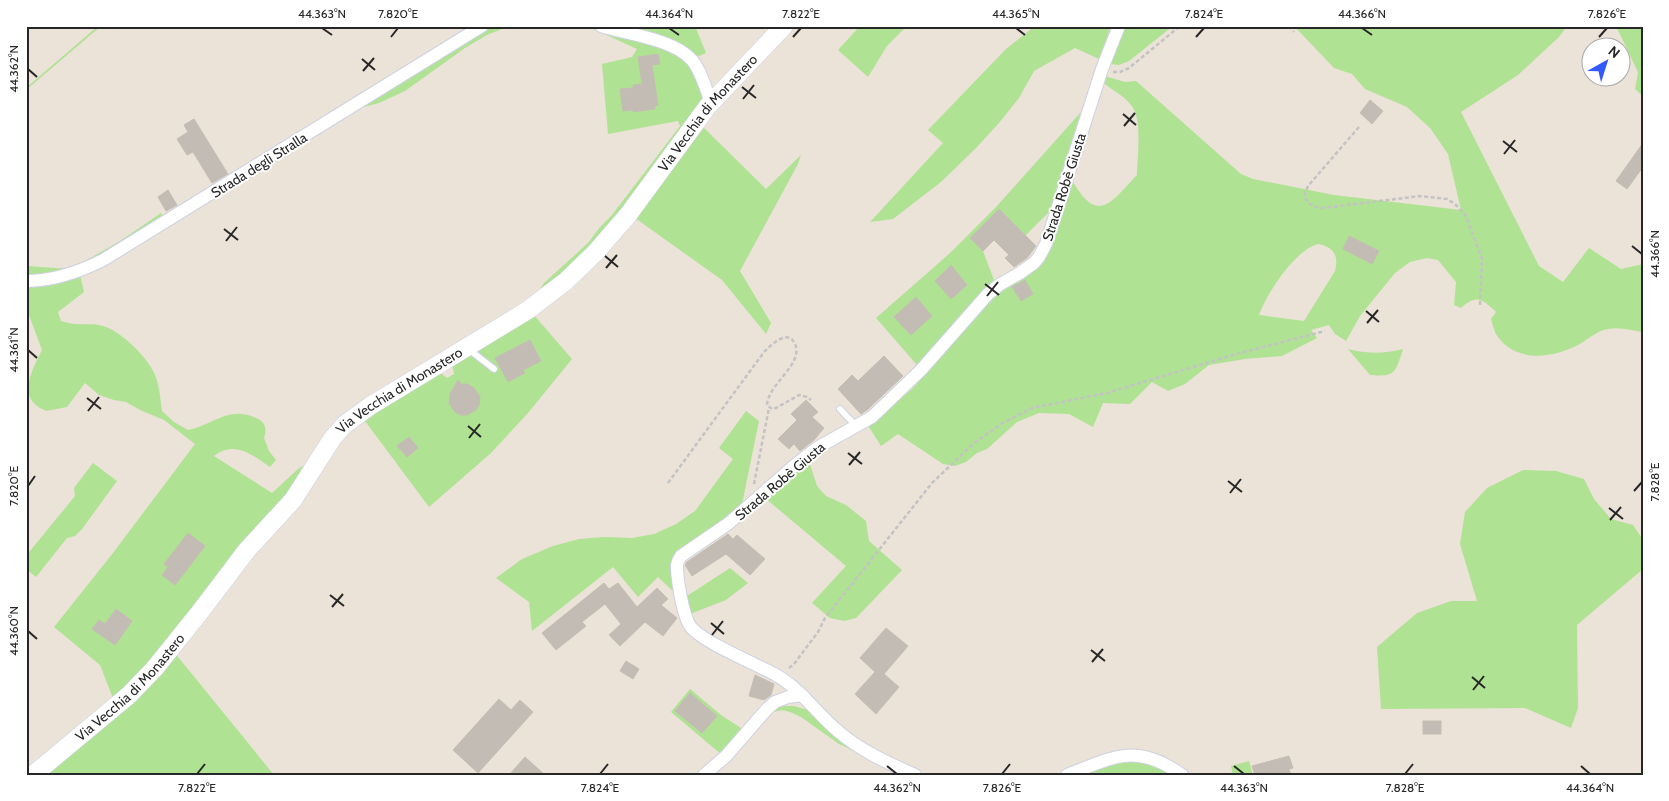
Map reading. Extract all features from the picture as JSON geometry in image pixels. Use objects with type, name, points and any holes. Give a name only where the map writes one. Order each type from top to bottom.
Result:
[{"type":"street","name":"Strada degli Stralla","points":[[26,281],[74,273],[110,256],[482,26]]},
{"type":"street","points":[[601,26],[662,43],[686,55],[696,66],[711,103]]},
{"type":"street","name":"Via Vecchia di Monastero","points":[[33,775],[129,695],[155,668],[247,550],[297,495],[332,439],[344,425],[370,406],[544,300],[566,281],[591,257],[635,206],[711,103],[784,26]]},
{"type":"street","name":"Strada Robè Giusta","points":[[915,775],[875,756],[850,740],[828,722],[791,684],[709,640],[693,629],[687,618],[681,594],[677,566],[679,558],[729,523],[817,448],[872,417],[914,377],[995,287],[1025,270],[1039,257],[1046,244],[1102,69],[1118,26]]},
{"type":"street","points":[[704,775],[726,756],[775,702],[802,694]]},
{"type":"street","points":[[1067,775],[1112,758],[1130,754],[1156,760],[1182,775]]},
{"type":"lane","points":[[466,347],[494,369]]},
{"type":"lane","points":[[840,409],[856,427]]},
{"type":"path","points":[[1102,69],[1116,72],[1129,68],[1180,26]]},
{"type":"path","points":[[1289,26],[1294,32]]},
{"type":"path","points":[[1359,127],[1308,186],[1304,196],[1307,202],[1314,207],[1323,208],[1420,196],[1446,199],[1455,204],[1466,216],[1482,259],[1480,305]]},
{"type":"path","points":[[777,676],[794,664],[832,610],[932,482],[972,444],[1001,424],[1032,408],[1107,393],[1236,354],[1324,331]]},
{"type":"path","points":[[668,483],[764,352],[774,342],[787,338],[795,344],[795,358],[770,394],[767,402],[769,408],[750,506]]},
{"type":"path","points":[[769,408],[781,407],[799,395],[811,400]]},
{"type":"green space","points":[[98,26],[101,26],[26,90],[26,88]]},
{"type":"green space","points":[[490,26],[509,26],[487,35],[465,48],[405,91],[379,103],[360,108]]},
{"type":"green space","points":[[587,26],[594,26],[663,46],[688,60],[704,97],[702,104],[606,231],[532,302],[544,283],[588,243],[612,215],[680,126],[678,121],[608,134],[602,64],[632,57],[637,49]]},
{"type":"green space","points":[[610,26],[695,26],[706,53],[694,58]]},
{"type":"green space","points":[[860,26],[907,26],[887,46],[868,77],[838,50]]},
{"type":"green space","points":[[1035,26],[1111,26],[1099,59],[1075,48],[1034,71],[1019,98],[999,123],[941,182],[893,219],[870,222],[943,143],[928,130],[1006,49]]},
{"type":"green space","points":[[1125,26],[1173,26],[1129,61],[1119,65],[1109,64]]},
{"type":"green space","points":[[1294,26],[1567,26],[1559,37],[1518,75],[1461,112],[1539,266],[1563,282],[1589,248],[1621,269],[1643,264],[1643,332],[1622,328],[1606,329],[1568,349],[1547,355],[1536,356],[1515,351],[1506,345],[1496,333],[1491,319],[1496,312],[1479,300],[1471,301],[1461,308],[1454,305],[1456,282],[1438,260],[1427,258],[1410,262],[1395,273],[1360,316],[1346,341],[1335,334],[1329,325],[1311,330],[1317,338],[1282,356],[1245,359],[1209,365],[1185,384],[1168,391],[1152,382],[1130,404],[1103,403],[1093,427],[1069,414],[1039,413],[1017,422],[987,449],[977,453],[966,462],[955,466],[943,464],[898,434],[881,446],[869,427],[914,387],[999,293],[1045,258],[1049,252],[1072,180],[1081,194],[1089,202],[1097,206],[1112,201],[1137,175],[1138,128],[1135,111],[1125,99],[1103,83],[1105,76],[1125,82],[1136,81],[1241,174],[1253,179],[1334,195],[1461,210],[1448,154],[1430,128],[1407,107],[1365,89],[1352,74],[1334,68]],"holes":[[[1318,244],[1328,247],[1336,257],[1335,271],[1304,321],[1259,315],[1268,295],[1291,263],[1309,248]]]},
{"type":"green space","points":[[1616,26],[1643,26],[1643,96],[1635,89],[1638,72],[1632,59],[1632,38],[1622,38]]},
{"type":"green space","points":[[1081,112],[1049,212],[1025,236],[970,238],[983,251],[994,280],[917,365],[876,318],[949,254],[996,207]]},
{"type":"green space","points":[[701,125],[766,189],[801,155],[798,164],[740,271],[771,323],[766,334],[722,280],[635,218]]},
{"type":"green space","points":[[161,213],[164,218],[116,248],[71,269],[120,241]]},
{"type":"green space","points":[[26,266],[71,269],[45,276],[26,277]]},
{"type":"green space","points":[[80,275],[84,292],[58,312],[61,321],[103,326],[118,333],[133,345],[151,367],[159,387],[162,411],[174,422],[188,430],[221,417],[238,414],[246,415],[262,422],[265,426],[264,438],[269,451],[276,460],[270,467],[250,454],[236,449],[222,451],[214,456],[272,493],[298,469],[303,466],[307,469],[208,593],[202,594],[194,604],[197,609],[114,701],[100,665],[54,627],[113,553],[195,444],[164,420],[126,402],[99,395],[85,383],[67,407],[46,411],[37,406],[31,399],[29,393],[30,378],[42,350],[29,315],[26,315],[26,285]]},
{"type":"green space","points":[[533,314],[572,359],[528,413],[491,453],[429,507],[362,417],[438,371],[447,378],[454,374],[452,363]]},
{"type":"green space","points":[[1348,349],[1376,353],[1403,349],[1393,372],[1385,375],[1370,375]]},
{"type":"green space","points":[[746,411],[759,421],[742,504],[727,517],[685,546],[676,594],[658,577],[638,597],[613,567],[532,631],[529,602],[496,578],[522,559],[553,546],[579,539],[604,537],[632,538],[654,534],[676,524],[695,511],[733,459],[719,448]]},
{"type":"green space","points":[[809,461],[817,486],[826,496],[846,505],[866,521],[869,541],[902,570],[856,618],[844,621],[830,618],[812,603],[846,566],[765,498]]},
{"type":"green space","points":[[93,463],[117,481],[82,529],[75,536],[67,538],[36,577],[26,569],[26,556],[75,496],[74,488]]},
{"type":"green space","points":[[1523,470],[1556,471],[1584,479],[1594,499],[1611,519],[1633,525],[1643,540],[1643,569],[1577,625],[1578,708],[1571,728],[1525,708],[1381,709],[1377,647],[1417,613],[1451,601],[1477,601],[1460,544],[1465,512],[1487,488]]},
{"type":"green space","points":[[730,568],[748,583],[726,600],[690,614],[687,596]]},
{"type":"green space","points":[[174,652],[274,775],[42,775]]},
{"type":"green space","points":[[690,689],[721,715],[744,730],[722,755],[671,712]]},
{"type":"green space","points":[[794,706],[808,710],[865,756],[839,744],[801,717],[790,712],[782,710],[768,713],[774,708]]},
{"type":"green space","points":[[1120,761],[1144,762],[1173,775],[1083,775]]},
{"type":"green space","points":[[1249,761],[1253,775],[1233,775],[1231,766]]},
{"type":"building","points":[[658,54],[660,64],[652,65],[658,105],[655,106],[655,109],[633,112],[633,110],[623,111],[620,89],[633,88],[633,85],[642,84],[638,57]]},
{"type":"building","points":[[1370,100],[1383,111],[1372,124],[1360,113]]},
{"type":"building","points":[[194,119],[228,174],[212,183],[193,152],[187,155],[177,139],[188,132],[184,125]]},
{"type":"building","points":[[1643,143],[1643,167],[1627,189],[1616,181]]},
{"type":"building","points":[[168,190],[177,205],[166,211],[158,197]]},
{"type":"building","points":[[999,209],[1036,246],[1027,258],[1014,267],[1005,258],[1009,255],[994,240],[983,251],[970,238]]},
{"type":"building","points":[[1349,236],[1379,251],[1372,264],[1343,249]]},
{"type":"building","points":[[951,265],[967,285],[951,299],[935,281]]},
{"type":"building","points":[[1025,280],[1033,294],[1021,301],[1012,287]]},
{"type":"building","points":[[916,297],[932,316],[911,335],[894,317]]},
{"type":"building","points":[[530,340],[541,361],[523,370],[525,373],[508,382],[495,358]]},
{"type":"building","points":[[884,356],[903,376],[861,414],[838,389],[852,375],[858,381]]},
{"type":"building","points":[[458,380],[461,384],[467,384],[474,388],[480,397],[476,410],[467,415],[455,412],[449,403],[450,394]]},
{"type":"building","points":[[806,400],[818,412],[812,417],[824,428],[814,440],[800,451],[794,444],[789,449],[778,439],[797,420],[791,414]]},
{"type":"building","points":[[409,437],[418,448],[407,457],[397,446]]},
{"type":"building","points":[[188,533],[205,546],[175,585],[162,575],[168,567],[164,564]]},
{"type":"building","points":[[728,534],[733,539],[737,535],[765,559],[750,575],[726,554],[692,576],[685,565],[687,562]]},
{"type":"building","points":[[604,583],[609,589],[618,583],[637,607],[657,588],[668,599],[661,605],[677,618],[663,636],[645,622],[620,646],[609,635],[621,624],[605,604],[582,622],[586,626],[556,650],[542,633]]},
{"type":"building","points":[[116,609],[132,621],[115,645],[92,629],[99,620],[105,624]]},
{"type":"building","points":[[886,628],[908,646],[884,674],[899,687],[876,714],[855,694],[875,672],[860,658]]},
{"type":"building","points":[[626,661],[639,669],[633,679],[620,671]]},
{"type":"building","points":[[755,675],[774,684],[771,695],[764,700],[749,696]]},
{"type":"building","points":[[690,693],[717,716],[702,733],[675,711]]},
{"type":"building","points":[[499,699],[511,710],[520,700],[533,712],[478,773],[453,750]]},
{"type":"building","points":[[1423,721],[1441,721],[1441,734],[1423,734]]},
{"type":"building","points":[[1289,756],[1293,768],[1289,769],[1291,775],[1255,775],[1252,766]]},
{"type":"building","points":[[525,757],[545,775],[509,775]]}]
